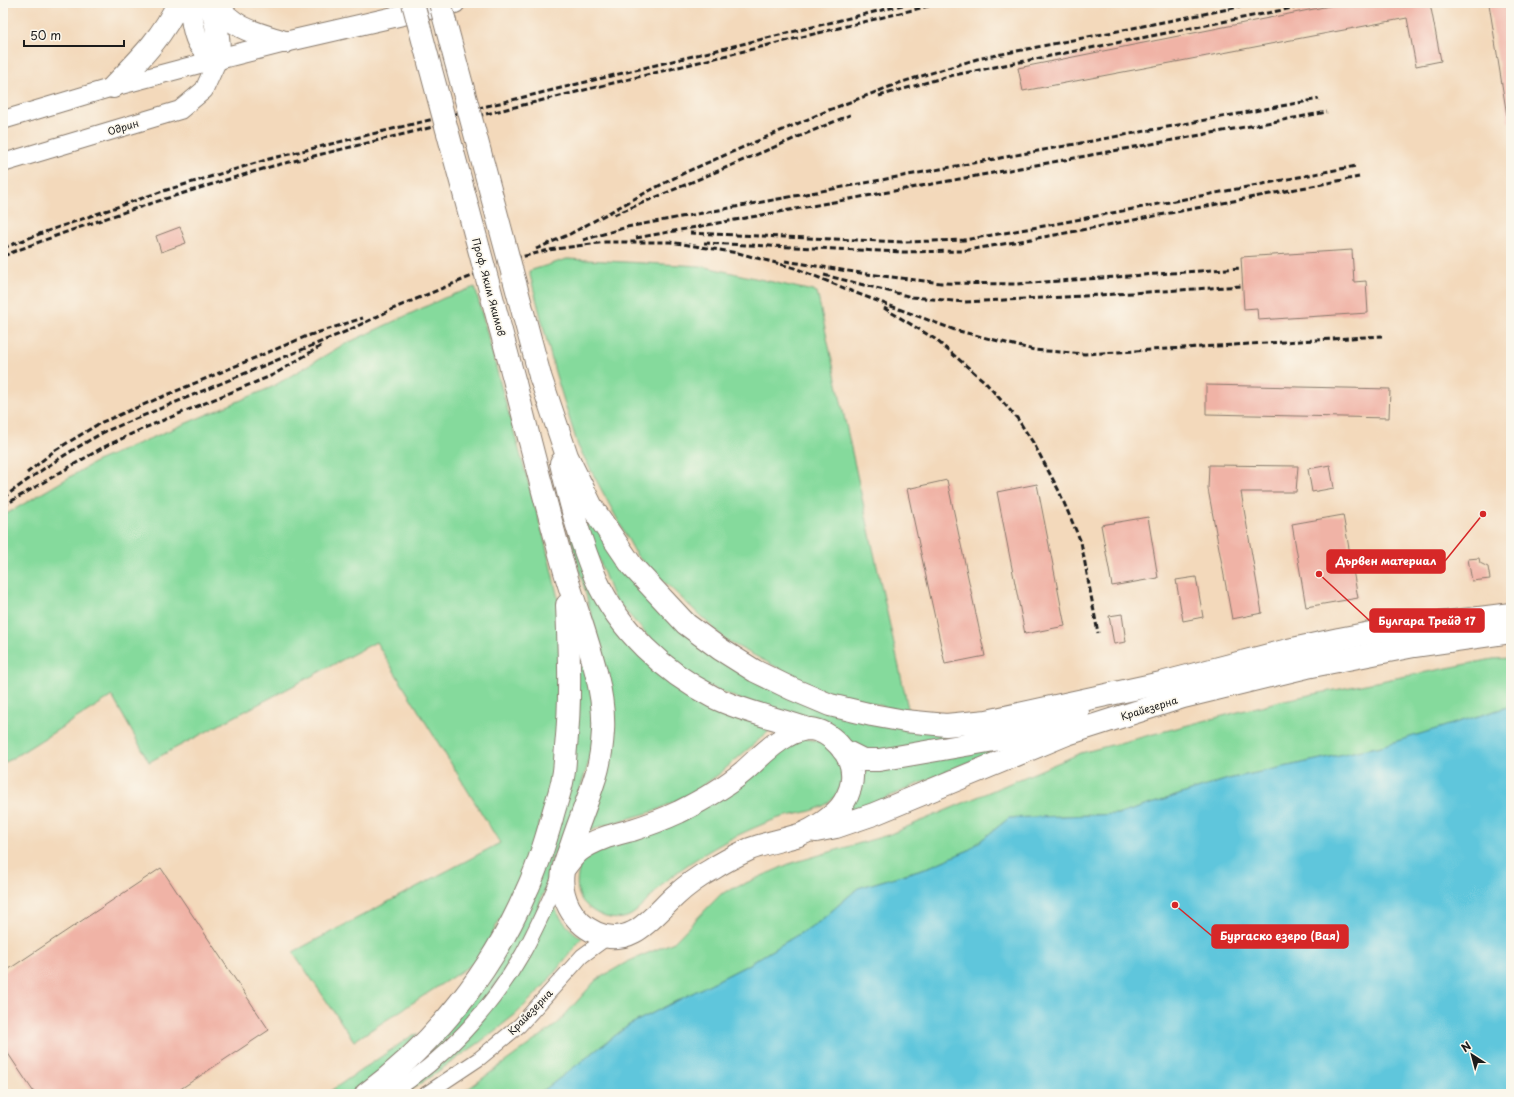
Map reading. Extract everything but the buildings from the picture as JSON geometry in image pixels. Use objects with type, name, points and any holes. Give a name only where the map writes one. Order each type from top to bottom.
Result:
[{"type":"highway","points":[[113,87],[162,34],[178,3]]},
{"type":"highway","points":[[190,3],[195,31],[199,43],[206,51],[218,59],[220,49],[212,3]]},
{"type":"highway","points":[[212,3],[227,17],[244,29],[285,42]]},
{"type":"highway","name":"Проф. Яким Якимов","points":[[413,3],[565,570]]},
{"type":"highway","points":[[440,3],[540,376],[570,504],[584,549],[597,580],[613,609],[634,636],[658,660],[685,681],[714,697],[745,710],[825,733],[835,740],[843,750],[852,772],[852,783],[845,802],[836,812],[801,834],[751,849],[721,864],[687,886],[638,931],[628,935],[608,937],[597,934],[582,924],[570,909],[563,889],[563,870],[596,777],[600,755],[603,710],[594,666],[565,570]]},
{"type":"highway","points":[[540,376],[567,456],[592,507],[632,566],[686,624],[720,649],[755,671],[830,705],[872,716],[946,725],[987,721],[1161,683],[1288,650],[1339,639],[1391,629],[1511,614]]},
{"type":"highway","points":[[366,1094],[381,1083],[431,1036],[470,988],[500,944],[526,892],[546,837],[563,777],[569,720],[570,667],[565,570]]},
{"type":"highway","name":"Крайезерна","points":[[801,834],[853,822],[1055,739],[1183,697],[1307,667],[1406,647],[1511,632]]},
{"type":"highway","points":[[843,750],[863,760],[871,761],[1000,739],[1037,728],[1161,683]]},
{"type":"highway","points":[[563,870],[577,853],[586,846],[599,839],[657,821],[700,801],[740,774],[766,750],[781,739],[794,732],[808,729]]},
{"type":"main road","points":[[218,59],[455,3]]},
{"type":"street","points":[[3,120],[113,87],[218,59]]},
{"type":"street","name":"Одрин","points":[[3,163],[180,110],[204,90],[218,59]]},
{"type":"street","points":[[390,1094],[431,1064],[486,1009],[524,952],[563,870]]},
{"type":"street","name":"Крайезерна","points":[[426,1094],[480,1058],[520,1025],[582,956],[608,937]]},
{"type":"green space","points":[[567,259],[701,266],[817,292],[909,713],[818,689],[727,641],[637,556],[578,446],[555,372],[529,271]]},
{"type":"green space","points":[[475,287],[544,538],[560,607],[563,694],[552,785],[521,881],[477,961],[354,1041],[293,952],[500,843],[376,642],[149,762],[112,696],[3,764],[3,516],[97,461],[272,387],[341,346],[444,298]]},
{"type":"green space","points":[[565,516],[640,656],[776,725],[718,775],[692,793],[655,811],[599,827],[581,835],[607,674]]},
{"type":"green space","points":[[588,516],[613,550],[791,696],[992,731],[868,754],[683,675],[613,597],[584,520]]},
{"type":"green space","points":[[581,654],[593,684],[594,746],[568,826],[551,861],[544,892],[536,913],[522,941],[502,974],[480,1004],[441,1046],[402,1077],[545,854],[577,658]]},
{"type":"green space","points":[[1511,658],[1511,706],[1382,746],[1228,779],[1120,814],[1009,818],[969,850],[929,867],[858,888],[819,922],[744,967],[629,1025],[539,1094],[461,1094],[556,1025],[596,980],[627,962],[674,942],[721,894],[789,864],[888,835],[1081,753],[1284,700],[1493,659]]},
{"type":"green space","points":[[1032,736],[954,768],[859,810],[844,813],[859,766]]},
{"type":"green space","points":[[804,738],[820,742],[828,747],[833,752],[840,764],[842,771],[841,785],[838,792],[826,805],[810,811],[771,821],[734,837],[716,847],[673,875],[642,907],[627,917],[616,919],[599,915],[590,909],[582,900],[579,895],[577,883],[582,859],[777,750]]},
{"type":"green space","points":[[553,904],[565,923],[582,938],[543,987],[516,1014],[479,1043],[405,1094],[397,1094],[436,1067]]},
{"type":"green space","points":[[418,1034],[372,1079],[352,1094],[326,1094],[413,1035]]},
{"type":"water","points":[[1511,706],[1511,1094],[539,1094],[629,1025],[744,967],[819,922],[858,888],[929,867],[969,850],[1009,818],[1120,814],[1228,779],[1381,746]]},
{"type":"railway","points":[[3,248],[160,192],[269,159],[911,3]]},
{"type":"railway","points":[[3,256],[137,208],[273,166],[941,3]]},
{"type":"railway","points":[[536,249],[570,234],[686,172],[829,110],[902,82],[977,59],[1259,3]]},
{"type":"railway","points":[[879,96],[949,76],[1318,3]]},
{"type":"railway","points":[[583,240],[627,227],[1319,99]]},
{"type":"railway","points":[[636,238],[1327,112]]},
{"type":"railway","points":[[614,215],[850,115]]},
{"type":"railway","points":[[690,233],[904,242],[964,240],[1356,166]]},
{"type":"railway","points":[[704,243],[902,252],[962,251],[1055,235],[1359,177]]},
{"type":"railway","points":[[3,498],[52,463],[104,432],[347,331],[397,307],[513,259],[549,250],[605,242],[670,242],[738,253],[795,268],[856,293],[955,330],[1034,350],[1085,354],[1382,336]]},
{"type":"railway","points":[[785,261],[867,274],[941,283],[1017,284],[1241,268]]},
{"type":"railway","points":[[824,275],[912,297],[964,302],[1242,286]]},
{"type":"railway","points":[[884,308],[935,339],[984,381],[1017,418],[1034,444],[1058,489],[1081,542],[1098,633]]},
{"type":"railway","points":[[27,473],[54,451],[100,423],[307,336],[363,318]]},
{"type":"railway","points":[[3,506],[102,448],[142,429],[273,375],[321,346]]},
{"type":"place","name":"Дървен материал","points":[[1483,514]]},
{"type":"place","name":"Булгара Трейд 17","points":[[1319,574]]},
{"type":"place","name":"Бургаско езеро (Вая)","points":[[1175,905]]}]
